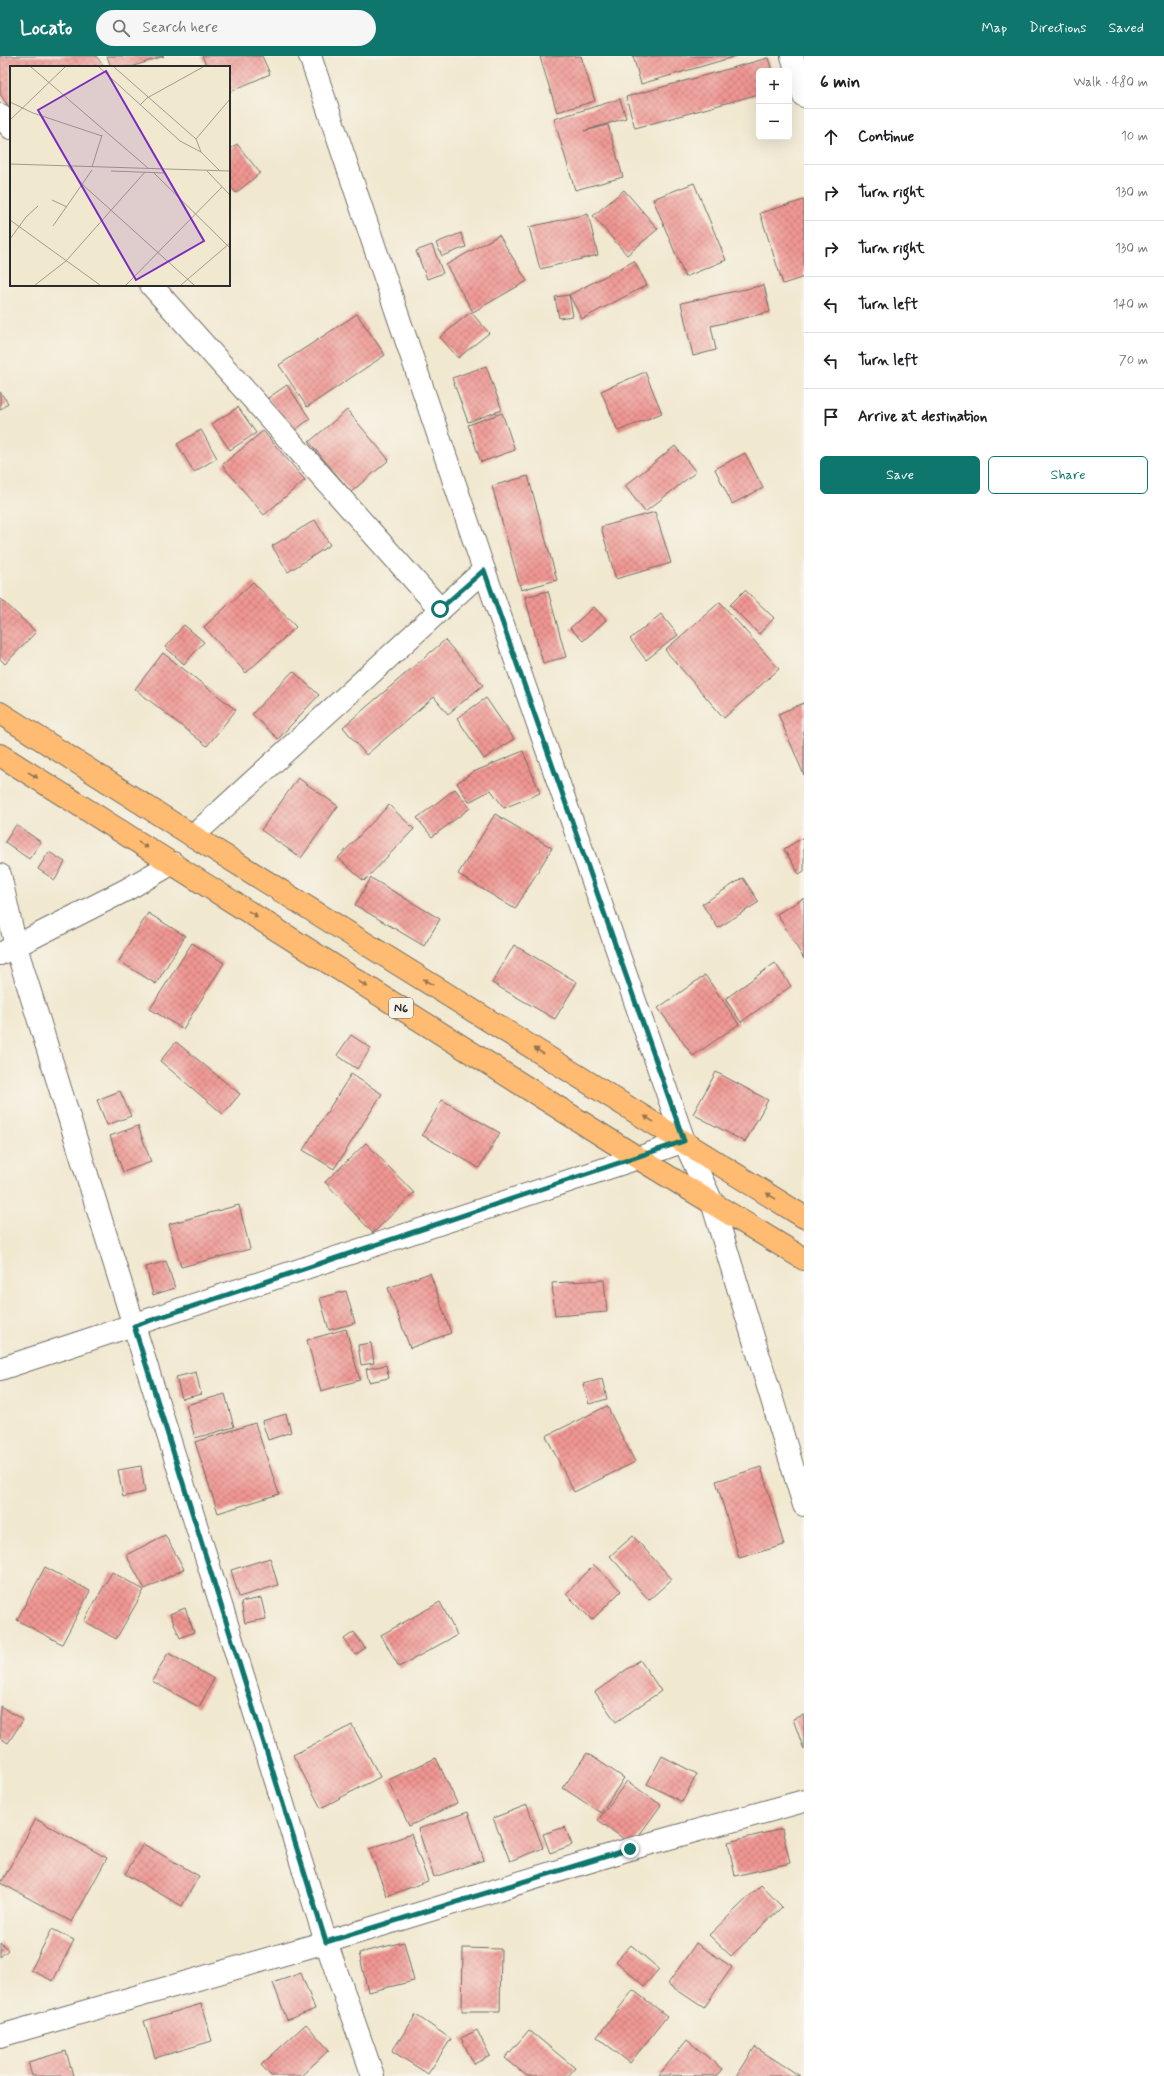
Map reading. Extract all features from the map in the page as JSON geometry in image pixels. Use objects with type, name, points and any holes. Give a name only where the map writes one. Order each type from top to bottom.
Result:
[{"type":"highway","points":[[0,713],[193,836],[804,1217]]},
{"type":"highway","name":"N6","points":[[0,755],[638,1158],[804,1259]]},
{"type":"street","points":[[310,56],[484,570],[684,1141],[712,1202],[804,1505]]},
{"type":"street","points":[[792,56],[804,96]]},
{"type":"street","points":[[0,115],[10,127]]},
{"type":"street","points":[[152,286],[440,609]]},
{"type":"street","points":[[193,836],[484,570]]},
{"type":"street","points":[[8,951],[126,890],[173,863]]},
{"type":"street","points":[[0,875],[8,951],[134,1326],[326,1942],[373,2076]]},
{"type":"street","points":[[0,1369],[134,1326],[638,1158],[684,1141]]},
{"type":"street","points":[[0,2036],[326,1942],[630,1849],[804,1801]]},
{"type":"building","points":[[0,56],[96,56],[103,66],[10,66],[10,109],[0,94]]},
{"type":"building","points":[[107,56],[164,56],[134,66],[111,66]]},
{"type":"building","points":[[202,56],[262,56],[270,74],[230,92],[230,66],[207,66]]},
{"type":"building","points":[[581,56],[595,101],[557,112],[540,57]]},
{"type":"building","points":[[633,56],[737,56],[641,84]]},
{"type":"building","points":[[768,58],[771,68],[756,68],[756,95],[635,128],[626,97]]},
{"type":"building","points":[[620,99],[626,118],[584,131],[608,125],[623,177],[575,190],[554,119]]},
{"type":"building","points":[[237,144],[260,173],[236,193],[230,186],[230,149]]},
{"type":"building","points":[[694,183],[726,260],[685,277],[653,199]]},
{"type":"building","points":[[624,190],[658,229],[627,255],[593,216]]},
{"type":"building","points":[[804,200],[804,277],[783,284],[760,213]]},
{"type":"building","points":[[588,214],[598,255],[540,269],[529,227]]},
{"type":"building","points":[[461,233],[466,247],[442,256],[436,243]]},
{"type":"building","points":[[499,235],[527,281],[473,312],[446,265]]},
{"type":"building","points":[[432,245],[443,273],[427,279],[416,251]]},
{"type":"building","points":[[634,261],[647,285],[582,319],[569,295]]},
{"type":"building","points":[[764,285],[770,312],[711,326],[716,350],[693,356],[681,303]]},
{"type":"building","points":[[569,295],[573,316],[559,318],[555,297]]},
{"type":"building","points":[[471,312],[489,333],[458,358],[440,337]]},
{"type":"building","points":[[357,314],[385,355],[307,407],[279,365]]},
{"type":"building","points":[[486,366],[502,410],[468,422],[452,378]]},
{"type":"building","points":[[645,372],[662,413],[618,431],[601,391]]},
{"type":"building","points":[[287,385],[310,419],[292,432],[268,398]]},
{"type":"building","points":[[0,392],[8,403],[0,410]]},
{"type":"building","points":[[238,407],[256,433],[230,450],[212,424]]},
{"type":"building","points":[[347,410],[389,460],[351,492],[309,442]]},
{"type":"building","points":[[502,413],[515,450],[481,462],[468,425]]},
{"type":"building","points":[[201,430],[217,458],[194,472],[177,444]]},
{"type":"building","points":[[263,431],[305,480],[264,515],[222,465]]},
{"type":"building","points":[[675,446],[696,472],[645,512],[625,486]]},
{"type":"building","points":[[745,453],[763,488],[732,504],[715,469]]},
{"type":"building","points":[[528,476],[557,580],[521,590],[492,486]]},
{"type":"building","points":[[655,512],[671,563],[616,579],[601,527]]},
{"type":"building","points":[[315,520],[330,545],[288,572],[272,546]]},
{"type":"building","points":[[253,582],[296,627],[246,673],[204,627]]},
{"type":"building","points":[[745,590],[774,618],[759,634],[730,605]]},
{"type":"building","points":[[548,591],[566,657],[543,663],[525,597]]},
{"type":"building","points":[[0,598],[36,632],[5,664],[0,659]]},
{"type":"building","points":[[720,602],[779,669],[724,718],[665,650]]},
{"type":"building","points":[[594,607],[606,620],[583,641],[570,628]]},
{"type":"building","points":[[661,614],[678,635],[646,660],[630,639]]},
{"type":"building","points":[[184,625],[204,642],[184,664],[165,647]]},
{"type":"building","points":[[445,640],[483,685],[448,714],[434,697],[366,755],[343,727]]},
{"type":"building","points":[[163,653],[236,710],[207,746],[135,689]]},
{"type":"building","points":[[293,671],[319,695],[278,739],[252,714]]},
{"type":"building","points":[[486,698],[514,739],[484,759],[457,718]]},
{"type":"building","points":[[804,703],[804,775],[778,714]]},
{"type":"building","points":[[523,751],[540,793],[504,808],[491,790],[469,802],[457,783],[471,773]]},
{"type":"building","points":[[298,778],[338,806],[301,858],[261,830]]},
{"type":"building","points":[[455,789],[470,808],[432,837],[417,818]]},
{"type":"building","points":[[389,805],[414,829],[364,881],[338,858]]},
{"type":"building","points":[[495,814],[552,848],[515,909],[458,874]]},
{"type":"building","points":[[16,825],[41,842],[29,859],[5,842]]},
{"type":"building","points":[[804,837],[804,871],[799,874],[784,849]]},
{"type":"building","points":[[49,852],[65,862],[55,880],[38,869]]},
{"type":"building","points":[[371,878],[440,919],[424,946],[355,905]]},
{"type":"building","points":[[743,878],[759,902],[718,928],[702,904]]},
{"type":"building","points":[[804,898],[804,959],[777,914]]},
{"type":"building","points":[[148,913],[185,936],[156,984],[119,961]]},
{"type":"building","points":[[192,943],[224,963],[183,1029],[150,1009]]},
{"type":"building","points":[[514,945],[577,982],[555,1019],[492,983]]},
{"type":"building","points":[[775,963],[791,986],[741,1022],[725,999]]},
{"type":"building","points":[[705,975],[739,1024],[693,1056],[658,1008]]},
{"type":"building","points":[[351,1035],[371,1048],[357,1069],[337,1055]]},
{"type":"building","points":[[176,1042],[240,1094],[223,1114],[160,1061]]},
{"type":"building","points":[[716,1072],[768,1100],[745,1142],[693,1114]]},
{"type":"building","points":[[351,1074],[382,1094],[334,1169],[303,1150]]},
{"type":"building","points":[[120,1091],[131,1116],[107,1125],[97,1100]]},
{"type":"building","points":[[442,1100],[500,1133],[479,1168],[422,1135]]},
{"type":"building","points":[[138,1126],[151,1162],[123,1172],[110,1136]]},
{"type":"building","points":[[366,1143],[414,1193],[373,1233],[325,1182]]},
{"type":"building","points":[[239,1205],[250,1249],[181,1267],[169,1224]]},
{"type":"building","points":[[166,1261],[175,1288],[153,1295],[146,1267]]},
{"type":"building","points":[[430,1273],[451,1333],[410,1348],[388,1288]]},
{"type":"building","points":[[604,1280],[607,1312],[555,1316],[552,1283]]},
{"type":"building","points":[[346,1291],[355,1323],[329,1330],[320,1298]]},
{"type":"building","points":[[346,1329],[360,1380],[321,1391],[307,1340]]},
{"type":"building","points":[[371,1343],[374,1363],[361,1365],[358,1345]]},
{"type":"building","points":[[386,1365],[389,1378],[369,1382],[366,1369]]},
{"type":"building","points":[[196,1372],[201,1394],[182,1399],[176,1377]]},
{"type":"building","points":[[602,1379],[607,1399],[589,1404],[583,1384]]},
{"type":"building","points":[[225,1394],[234,1427],[195,1438],[186,1405]]},
{"type":"building","points":[[607,1406],[635,1462],[574,1492],[546,1436]]},
{"type":"building","points":[[286,1414],[291,1432],[268,1440],[262,1421]]},
{"type":"building","points":[[255,1423],[279,1494],[218,1513],[195,1442]]},
{"type":"building","points":[[141,1466],[145,1492],[123,1497],[118,1470]]},
{"type":"building","points":[[761,1467],[784,1545],[739,1558],[716,1481]]},
{"type":"building","points":[[165,1535],[184,1569],[145,1589],[126,1555]]},
{"type":"building","points":[[633,1536],[672,1579],[649,1600],[610,1556]]},
{"type":"building","points":[[270,1558],[278,1585],[239,1597],[231,1570]]},
{"type":"building","points":[[594,1565],[621,1591],[592,1620],[566,1594]]},
{"type":"building","points":[[45,1567],[90,1591],[62,1644],[17,1620]]},
{"type":"building","points":[[112,1572],[144,1590],[116,1639],[84,1621]]},
{"type":"building","points":[[261,1598],[266,1619],[245,1623],[241,1602]]},
{"type":"building","points":[[440,1602],[457,1635],[399,1667],[381,1635]]},
{"type":"building","points":[[185,1608],[194,1632],[180,1638],[170,1614]]},
{"type":"building","points":[[354,1632],[365,1648],[355,1655],[344,1639]]},
{"type":"building","points":[[168,1653],[214,1679],[199,1707],[152,1681]]},
{"type":"building","points":[[640,1660],[661,1691],[616,1722],[595,1692]]},
{"type":"building","points":[[0,1706],[23,1720],[8,1743],[0,1738]]},
{"type":"building","points":[[804,1715],[804,1750],[793,1719]]},
{"type":"building","points":[[352,1725],[380,1777],[321,1808],[293,1755]]},
{"type":"building","points":[[587,1753],[624,1778],[601,1813],[563,1788]]},
{"type":"building","points":[[662,1756],[697,1774],[682,1802],[647,1784]]},
{"type":"building","points":[[436,1758],[457,1803],[409,1826],[388,1780]]},
{"type":"building","points":[[627,1781],[661,1805],[632,1845],[598,1820]]},
{"type":"building","points":[[527,1805],[543,1848],[510,1861],[493,1818]]},
{"type":"building","points":[[468,1812],[484,1860],[434,1877],[418,1829]]},
{"type":"building","points":[[36,1819],[107,1858],[72,1922],[1,1883]]},
{"type":"building","points":[[565,1827],[572,1845],[550,1853],[543,1834]]},
{"type":"building","points":[[782,1829],[790,1863],[735,1876],[728,1842]]},
{"type":"building","points":[[411,1834],[428,1881],[387,1896],[369,1849]]},
{"type":"building","points":[[143,1844],[199,1876],[182,1906],[125,1874]]},
{"type":"building","points":[[761,1885],[782,1907],[731,1956],[709,1935]]},
{"type":"building","points":[[52,1929],[74,1940],[53,1981],[31,1970]]},
{"type":"building","points":[[0,1942],[8,1950],[0,1957]]},
{"type":"building","points":[[404,1942],[414,1981],[368,1992],[359,1953]]},
{"type":"building","points":[[696,1943],[732,1967],[704,2008],[668,1984]]},
{"type":"building","points":[[631,1945],[659,1969],[644,1986],[616,1961]]},
{"type":"building","points":[[463,1948],[501,1949],[500,2011],[462,2011]]},
{"type":"building","points":[[301,1973],[315,2009],[287,2020],[273,1983]]},
{"type":"building","points":[[633,1990],[667,2016],[630,2063],[597,2037]]},
{"type":"building","points":[[201,2004],[212,2041],[155,2058],[144,2021]]},
{"type":"building","points":[[416,2015],[451,2039],[428,2074],[392,2051]]},
{"type":"building","points":[[306,2024],[329,2050],[301,2076],[271,2076],[261,2065]]},
{"type":"building","points":[[477,2030],[490,2056],[474,2064],[461,2038]]},
{"type":"building","points":[[529,2030],[575,2068],[568,2076],[527,2076],[505,2058]]},
{"type":"building","points":[[687,2040],[722,2069],[716,2076],[659,2075]]},
{"type":"building","points":[[755,2047],[800,2076],[737,2076]]},
{"type":"building","points":[[66,2051],[73,2076],[32,2076],[28,2062]]},
{"type":"route","points":[[440,609],[484,570],[684,1141],[638,1158],[134,1326],[326,1942],[630,1849]]}]
